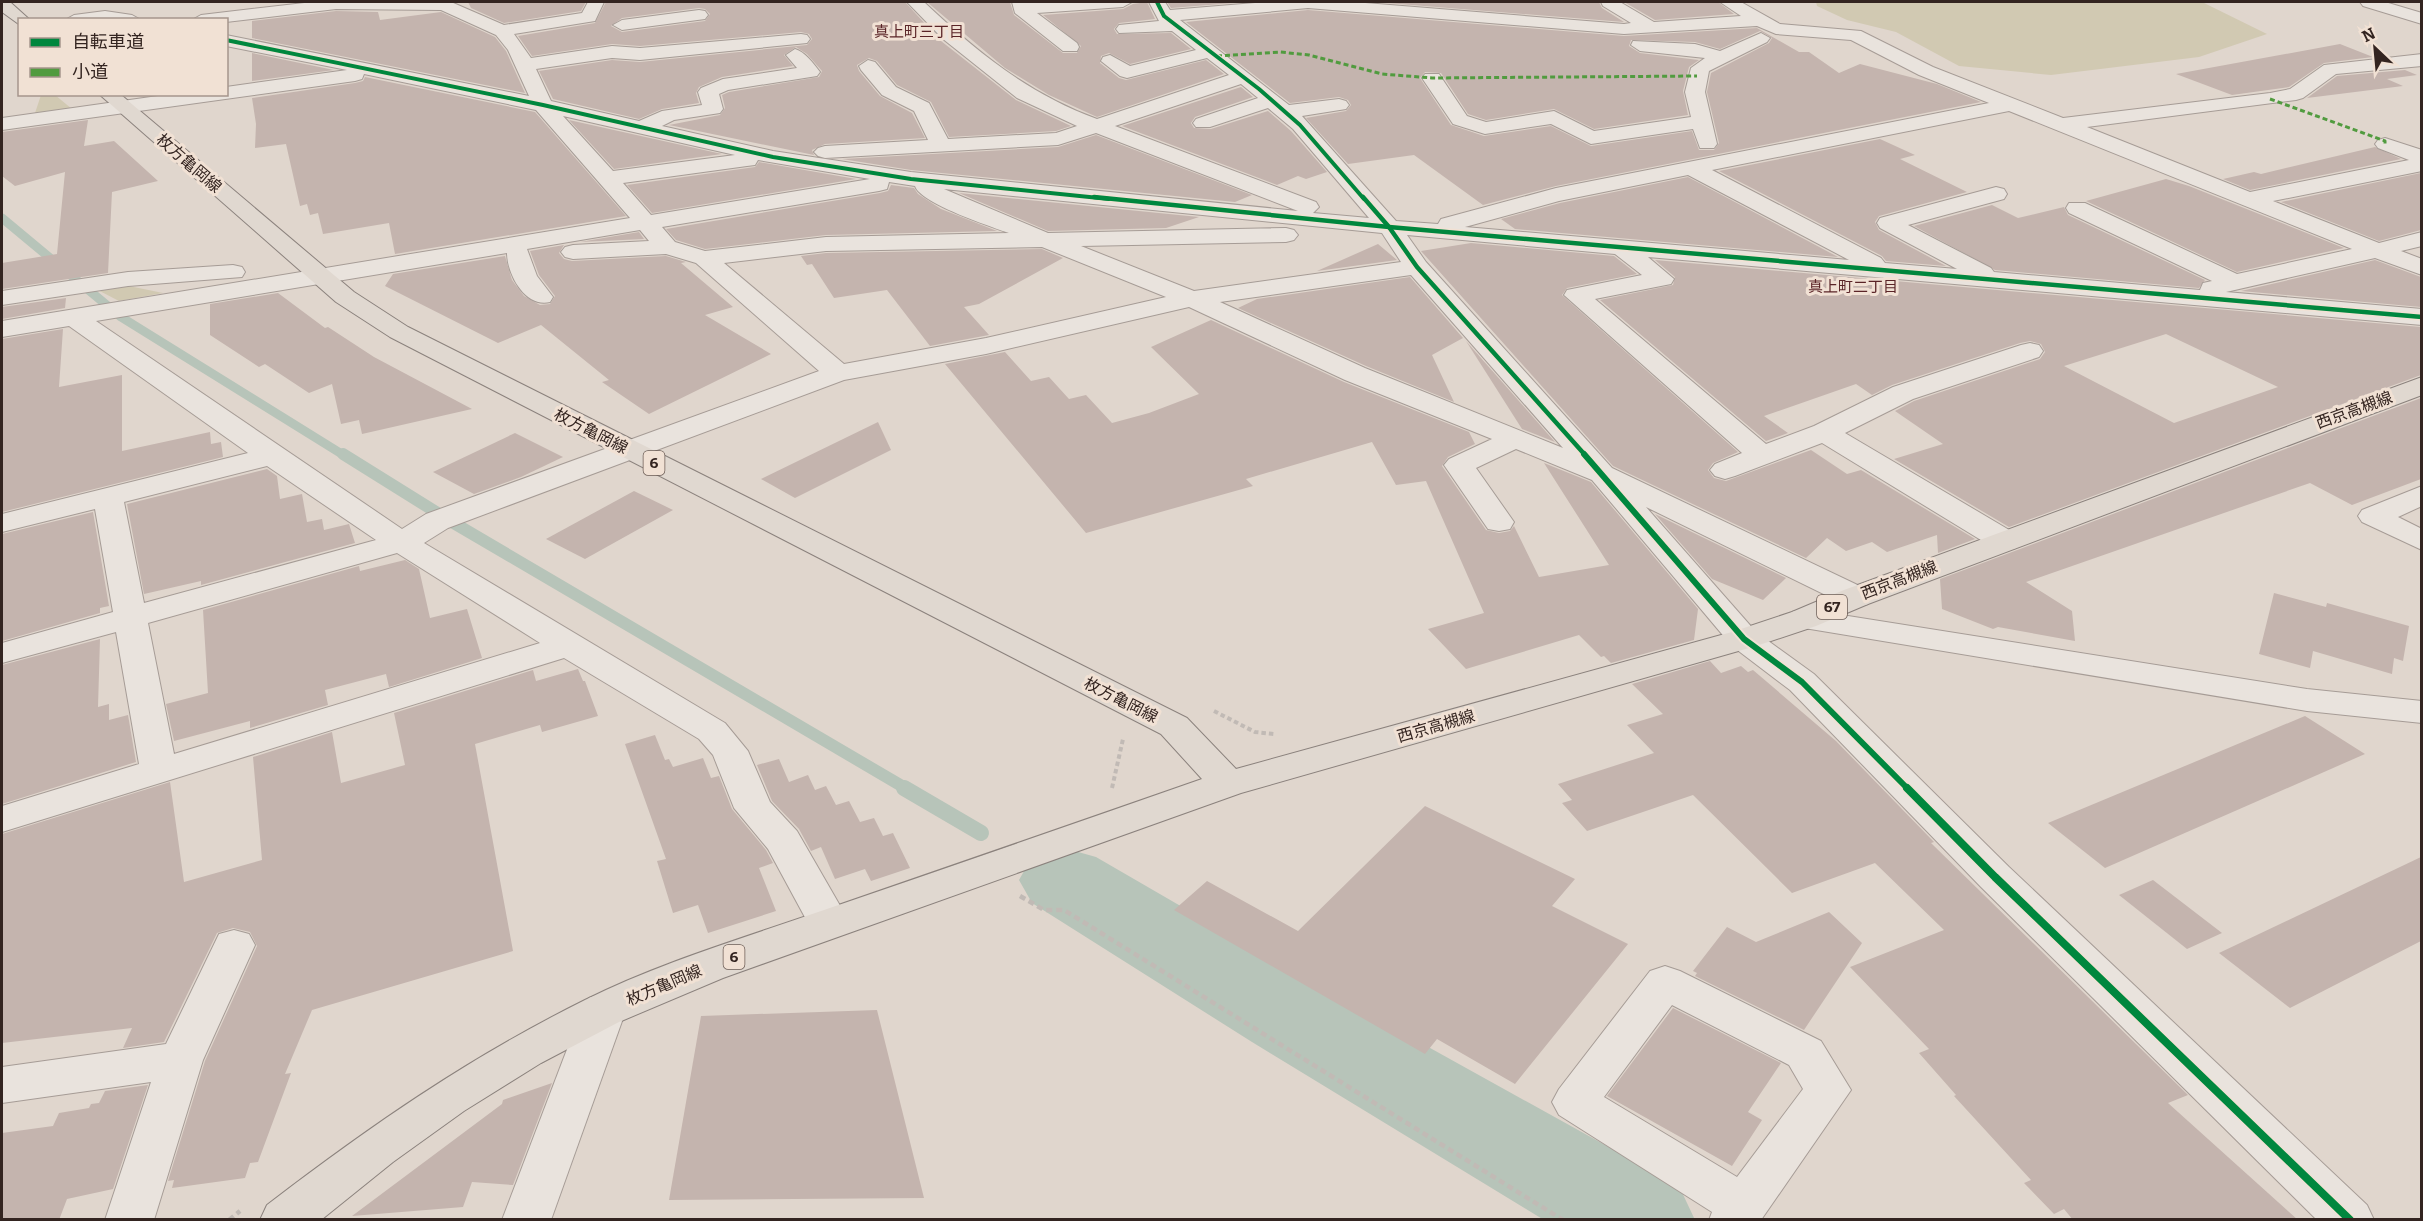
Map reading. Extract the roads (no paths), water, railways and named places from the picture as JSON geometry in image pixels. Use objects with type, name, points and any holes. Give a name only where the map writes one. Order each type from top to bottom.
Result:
[{"type":"main road","points":[[2,5],[18,18]]},
{"type":"main road","name":"枚方亀岡線","points":[[116,101],[345,297],[399,332],[627,450],[1174,726],[1228,784],[829,923],[708,967],[604,1010],[525,1051],[448,1098],[376,1148],[284,1220]]},
{"type":"main road","name":"西京高槻線","points":[[1228,784],[1744,639],[1804,619],[1856,597],[2421,385]]},
{"type":"street","points":[[502,31],[570,22],[589,17],[596,2]]},
{"type":"street","points":[[915,2],[949,36],[1024,93],[1098,128],[1350,223]]},
{"type":"street","points":[[1020,5],[1123,2]]},
{"type":"street","points":[[1609,2],[1650,27]]},
{"type":"street","points":[[1729,2],[1760,29]]},
{"type":"street","points":[[2369,2],[2421,19]]},
{"type":"street","points":[[217,18],[336,3],[446,3],[502,31],[517,49],[543,105],[667,247]]},
{"type":"street","points":[[1125,29],[1165,14],[1308,3],[1624,29],[1650,27],[1776,29],[1855,35],[1926,71],[2421,268]]},
{"type":"street","points":[[1020,5],[1070,46]]},
{"type":"street","points":[[622,25],[694,10],[709,29],[714,47]]},
{"type":"street","points":[[1165,14],[1300,125],[1391,230],[1417,267],[1602,474],[1744,639],[1802,682],[1995,877],[2349,1220]]},
{"type":"street","points":[[90,18],[105,16],[118,18]]},
{"type":"street","points":[[1702,165],[1701,122],[1695,92],[1700,68],[1722,57],[1760,29]]},
{"type":"street","points":[[228,40],[543,105],[773,157],[911,179],[1350,223],[1391,230]]},
{"type":"street","points":[[1555,40],[1695,50],[1722,57]]},
{"type":"street","points":[[524,65],[612,52],[640,54],[714,47],[798,47],[810,72],[723,85],[708,92],[713,109],[669,116],[642,127]]},
{"type":"street","points":[[1110,62],[1127,72],[1211,52]]},
{"type":"street","points":[[2059,124],[2270,99],[2296,94],[2331,69],[2421,60]]},
{"type":"street","points":[[868,66],[890,91],[922,107],[940,144]]},
{"type":"street","points":[[1142,68],[1194,94]]},
{"type":"street","points":[[228,93],[377,72]]},
{"type":"street","points":[[606,179],[670,168],[773,157],[868,140],[940,144],[1058,139],[1098,128],[1243,77]]},
{"type":"street","points":[[1432,78],[1460,120],[1485,128],[1554,117],[1591,138],[1701,122]]},
{"type":"street","points":[[2,124],[116,101],[189,96]]},
{"type":"street","points":[[1203,123],[1278,106],[1339,105]]},
{"type":"street","points":[[1426,230],[1556,195],[2010,105]]},
{"type":"street","points":[[2385,144],[2421,158]]},
{"type":"street","points":[[2248,199],[2421,164]]},
{"type":"street","points":[[1702,165],[1886,270]]},
{"type":"street","points":[[2,329],[316,272],[418,258],[911,179],[951,202],[1192,299],[1355,374],[1518,438],[1602,474],[1856,597]]},
{"type":"street","points":[[1994,280],[1888,224],[1996,194]]},
{"type":"street","points":[[2077,208],[2234,282]]},
{"type":"street","points":[[418,258],[667,247],[704,258],[826,244],[1426,230],[2421,317]]},
{"type":"street","points":[[2216,299],[2212,288],[2379,251],[2421,239]]},
{"type":"street","points":[[1622,247],[1662,279],[1576,295],[1761,456]]},
{"type":"street","points":[[518,254],[525,278],[541,297]]},
{"type":"street","points":[[704,258],[838,373]]},
{"type":"street","points":[[2,653],[403,542],[437,521],[838,373],[986,346],[1192,299],[1417,267]]},
{"type":"street","points":[[2,298],[128,279],[316,272]]},
{"type":"street","points":[[73,317],[271,456],[403,542],[567,646],[712,731],[730,751],[753,808],[783,841],[829,923]]},
{"type":"street","points":[[1725,470],[1824,432],[1903,393],[2030,351]]},
{"type":"street","points":[[1824,432],[2004,541]]},
{"type":"street","points":[[1499,522],[1460,465],[1518,438]]},
{"type":"street","points":[[2,523],[271,456]]},
{"type":"street","points":[[2421,495],[2373,516],[2421,541]]},
{"type":"street","points":[[108,496],[159,770]]},
{"type":"street","points":[[1804,619],[2307,700],[2421,712]]},
{"type":"street","points":[[2,819],[567,646]]},
{"type":"street","points":[[129,1220],[181,1060],[234,945]]},
{"type":"street","points":[[1665,982],[1805,1053],[1828,1090],[1738,1212],[1575,1102],[1665,982]]},
{"type":"street","points":[[526,1220],[604,1010]]},
{"type":"street","points":[[2,1085],[181,1060]]},
{"type":"waterway","points":[[2,218],[121,317],[345,456]]},
{"type":"waterway","points":[[343,454],[452,522],[907,789]]},
{"type":"waterway","points":[[904,788],[981,833]]},
{"type":"waterway","points":[[1064,880],[1287,1015],[1640,1220]]},
{"type":"district","name":"真上町三丁目","points":[[919,32]]},
{"type":"district","name":"真上町二丁目","points":[[1853,287]]}]
